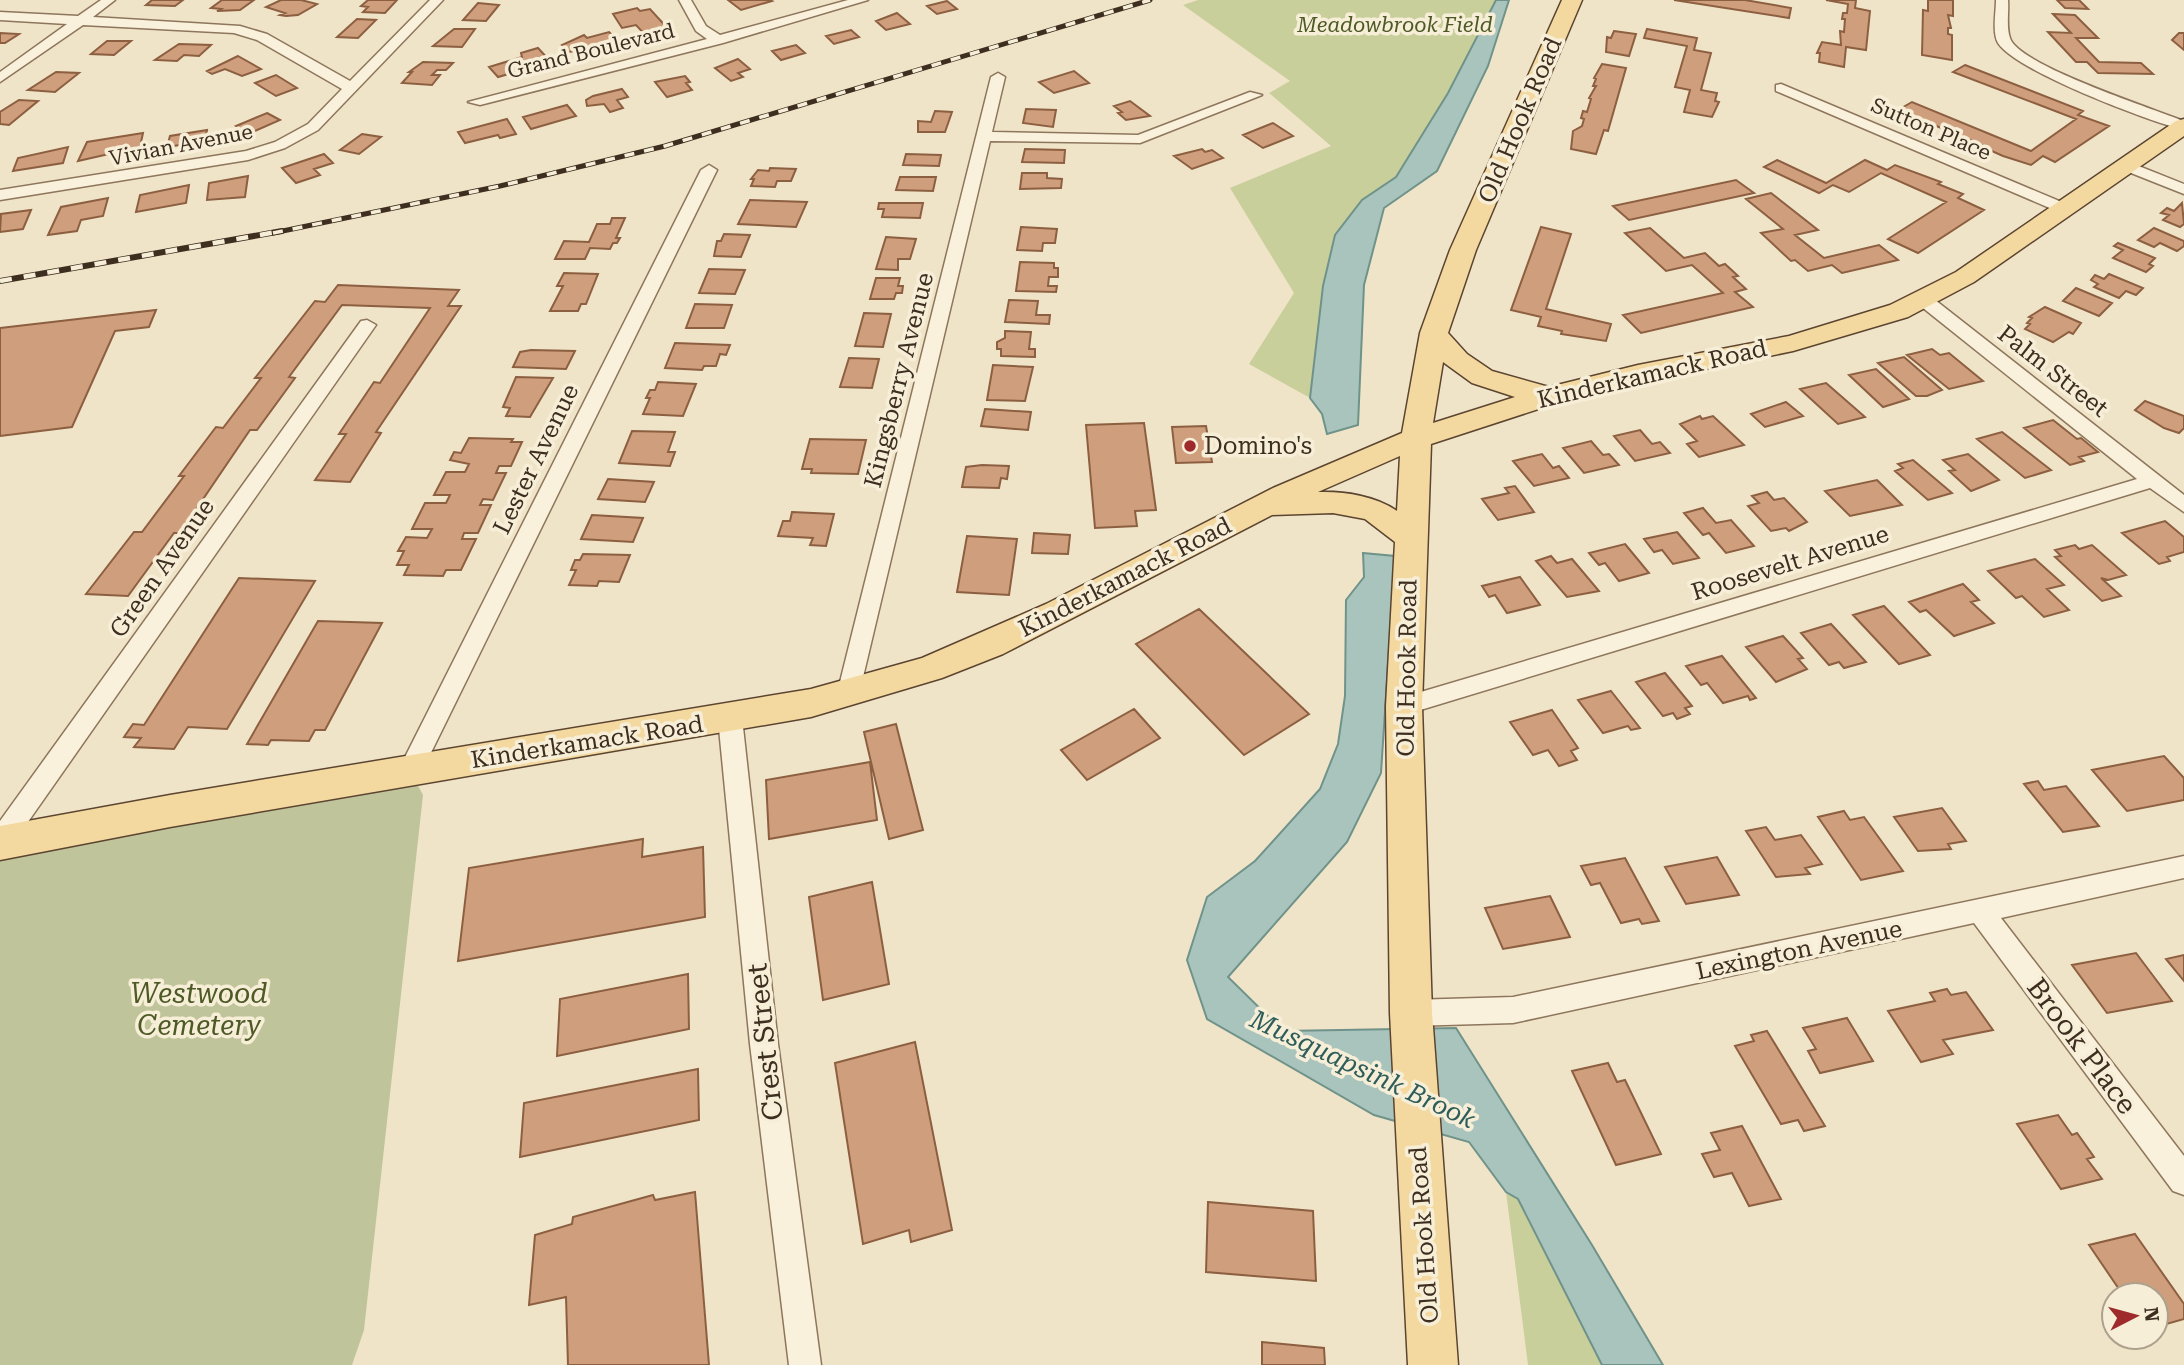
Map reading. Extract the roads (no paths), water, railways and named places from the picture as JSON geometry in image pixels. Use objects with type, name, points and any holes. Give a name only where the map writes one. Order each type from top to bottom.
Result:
[{"type":"main road","name":"Old Hook Road","points":[[1433,1365],[1411,1013],[1404,706],[1416,438],[1434,333],[1463,250],[1572,0]]},
{"type":"main road","name":"Kinderkamack Road","points":[[0,842],[730,718],[848,694],[930,669],[991,645],[1261,507],[1416,438],[1549,396],[1638,374],[1793,343],[1849,328],[1924,300],[1965,277],[2184,126]]},
{"type":"main road","points":[[1434,333],[1450,357],[1479,376],[1504,386],[1549,396]]},
{"type":"main road","points":[[1261,507],[1333,502],[1374,510],[1410,537]]},
{"type":"street","points":[[0,78],[109,0]]},
{"type":"street","name":"Vivian Avenue","points":[[0,195],[124,177],[259,152],[280,145],[313,127],[437,0]]},
{"type":"street","points":[[685,0],[701,28],[718,40]]},
{"type":"street","name":"Grand Boulevard","points":[[475,102],[862,0]]},
{"type":"street","points":[[2002,0],[2003,40],[2029,65],[2184,126]]},
{"type":"street","points":[[0,16],[216,27],[253,34],[351,88]]},
{"type":"street","name":"Kingsberry Avenue","points":[[848,694],[998,77]]},
{"type":"street","name":"Sutton Place","points":[[1781,88],[2065,209]]},
{"type":"street","points":[[984,136],[1140,139],[1255,95]]},
{"type":"street","points":[[2126,166],[2184,189]]},
{"type":"street","name":"Lester Avenue","points":[[410,771],[709,170]]},
{"type":"street","name":"Palm Street","points":[[1924,300],[2152,481]]},
{"type":"street","name":"Green Avenue","points":[[0,842],[367,325]]},
{"type":"street","points":[[2152,481],[2184,505]]},
{"type":"street","name":"Roosevelt Avenue","points":[[1404,706],[2152,481]]},
{"type":"street","name":"Crest Street","points":[[730,718],[767,1068],[805,1365]]},
{"type":"street","name":"Lexington Avenue","points":[[1411,1013],[1513,1010],[2184,867]]},
{"type":"street","name":"Brook Place","points":[[1980,911],[2184,1180]]},
{"type":"water","points":[[1496,0],[1509,0],[1488,66],[1437,171],[1384,208],[1364,285],[1358,425],[1327,434],[1322,414],[1310,398],[1323,286],[1335,235],[1362,200],[1396,177],[1448,93]]},
{"type":"water","name":"Musquapsink Brook","points":[[1363,553],[1395,556],[1381,773],[1347,842],[1228,977],[1283,1031],[1456,1028],[1592,1245],[1663,1365],[1602,1365],[1518,1199],[1506,1192],[1469,1142],[1374,1115],[1207,1019],[1187,960],[1207,897],[1255,861],[1320,789],[1338,744],[1345,696],[1346,600],[1364,577]]},
{"type":"railway","points":[[273,233],[500,186],[665,146],[1150,0]]},
{"type":"railway","points":[[0,281],[282,231]]},
{"type":"place","name":"Domino's","points":[[1190,446]]},
{"type":"park label","name":"Meadowbrook Field","points":[[1395,25]]},
{"type":"park label","name":"Westwood Cemetery","points":[[199,1009]]}]
